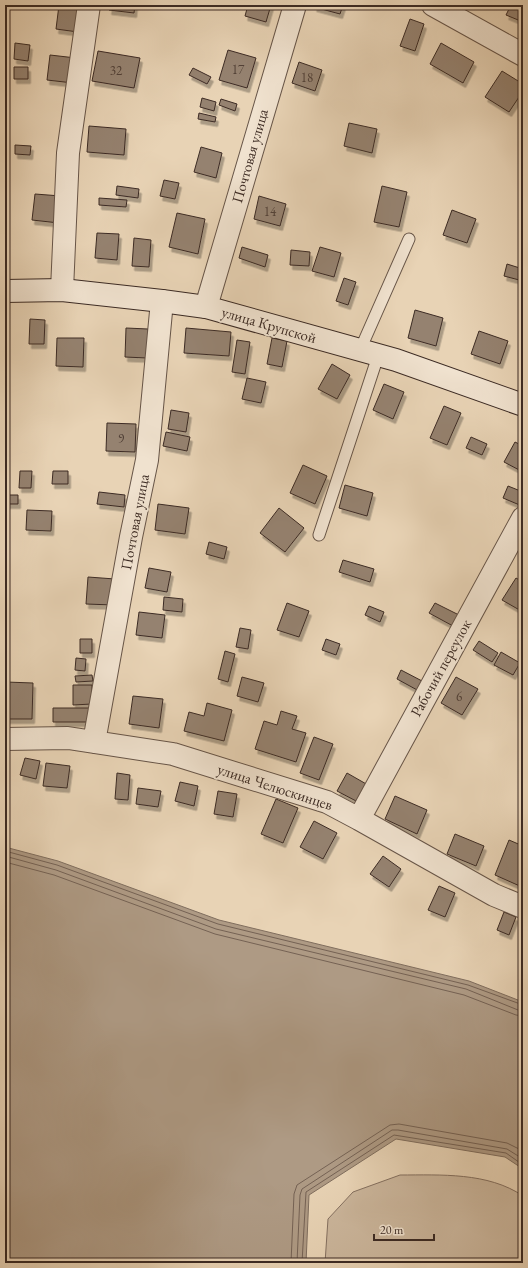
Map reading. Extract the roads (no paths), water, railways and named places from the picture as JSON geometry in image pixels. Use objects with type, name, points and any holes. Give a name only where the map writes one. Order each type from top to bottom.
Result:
[{"type":"street","points":[[62,290],[68,153],[89,5]]},
{"type":"street","name":"Почтовая улица","points":[[206,307],[295,5]]},
{"type":"street","points":[[433,5],[523,55]]},
{"type":"street","name":"улица Крупской","points":[[5,290],[62,290],[162,300],[206,307],[396,360],[523,405]]},
{"type":"street","name":"Почтовая улица","points":[[94,742],[131,537],[147,460],[162,300]]},
{"type":"street","name":"Рабочий переулок","points":[[359,819],[523,518]]},
{"type":"street","name":"улица Челюскинцев","points":[[5,739],[68,738],[173,754],[327,802],[494,895],[523,907]]},
{"type":"lane","points":[[319,535],[369,353],[409,240]]},
{"type":"water","points":[[5,847],[58,861],[219,920],[469,981],[523,1002],[523,1169],[505,1157],[396,1139],[309,1195],[306,1263],[5,1263]]}]
